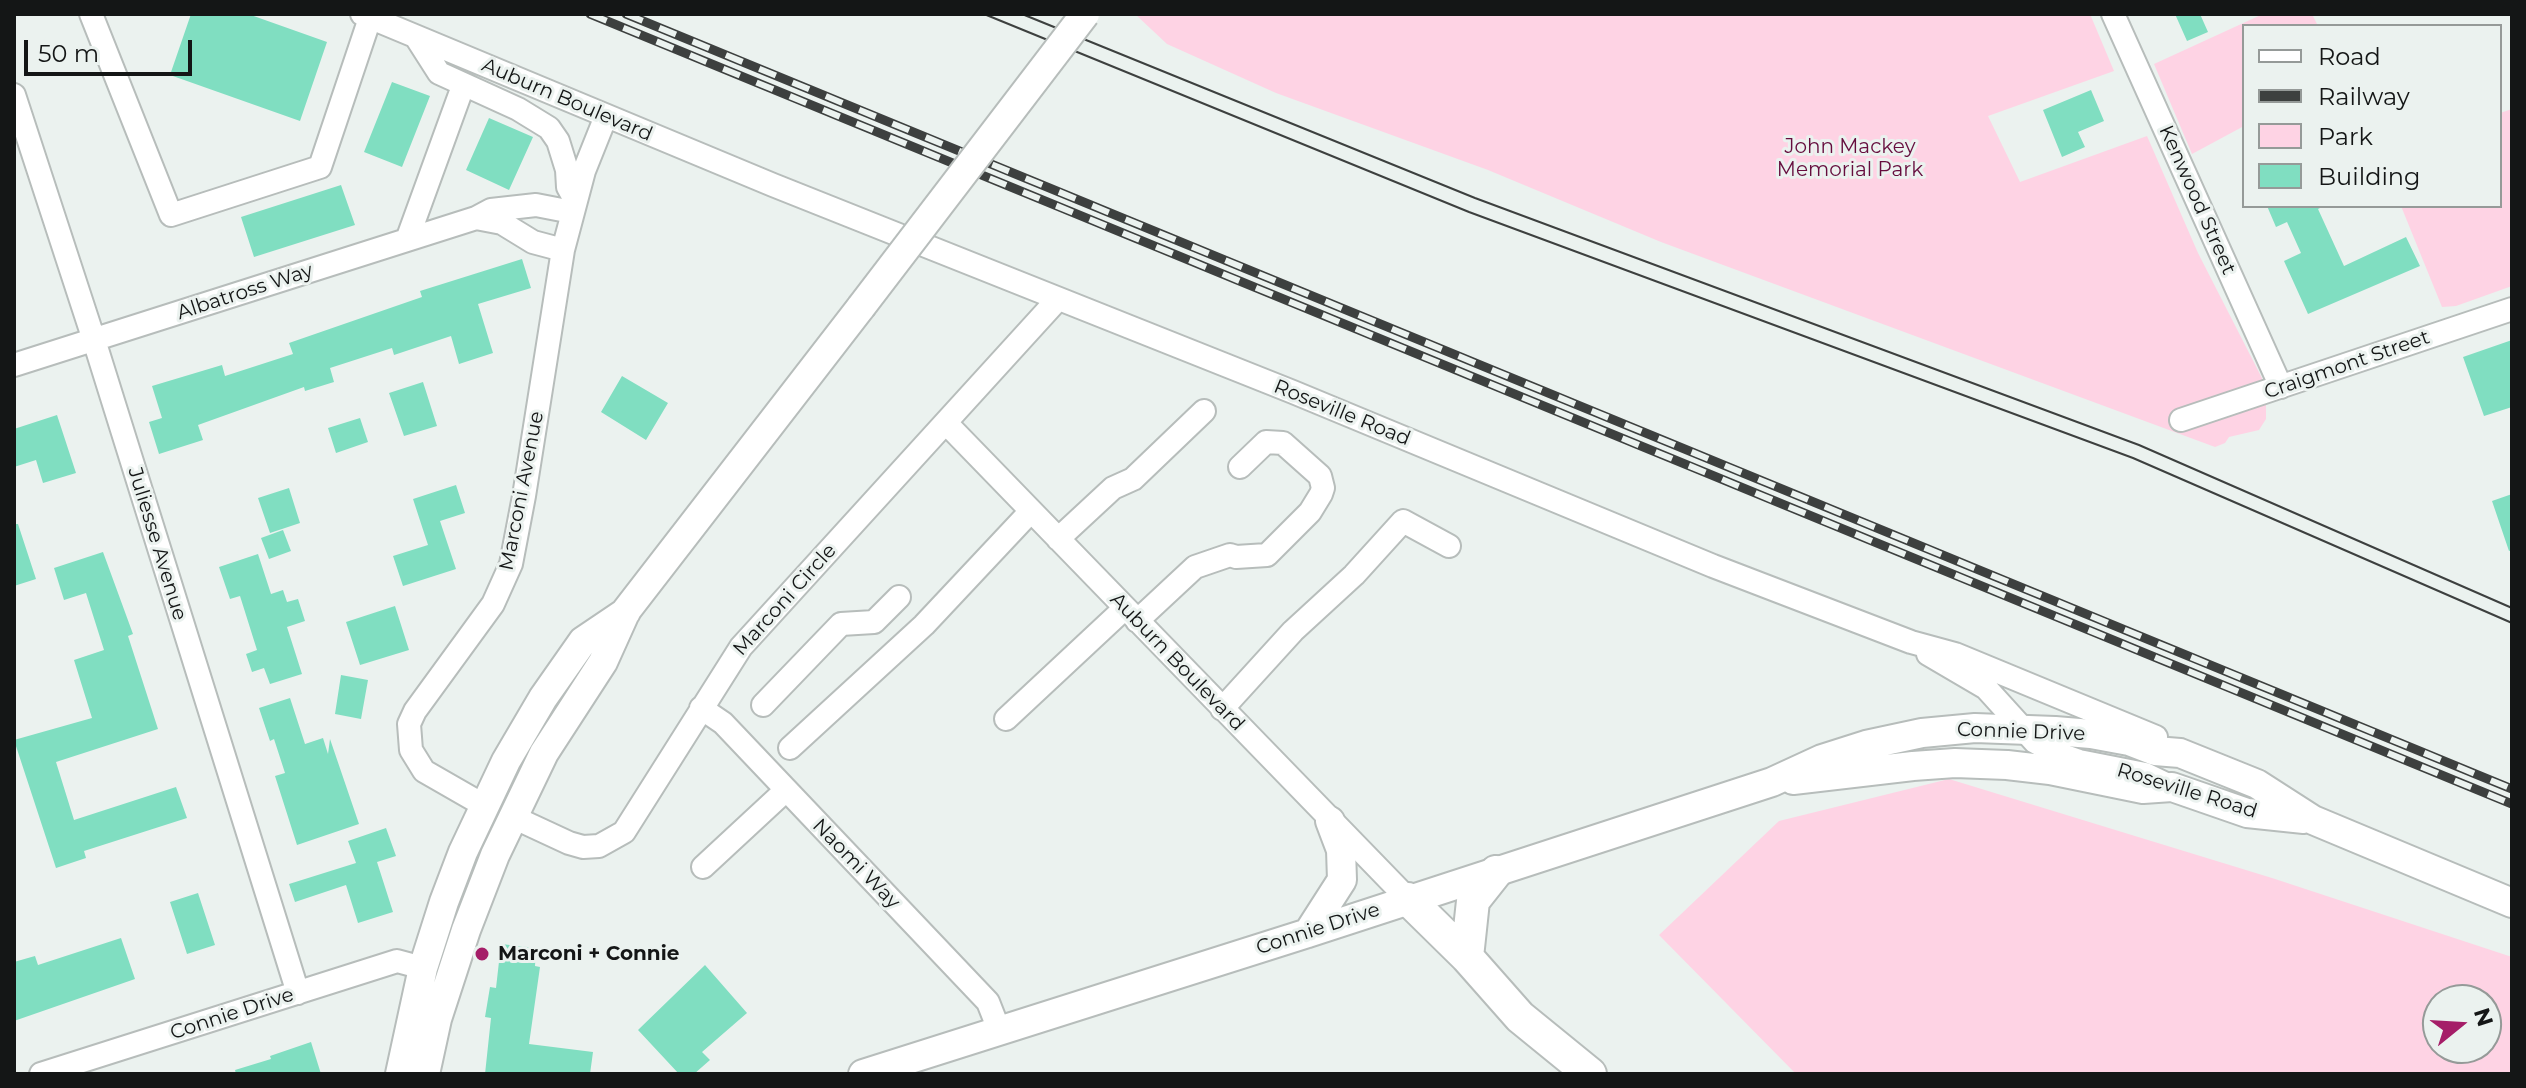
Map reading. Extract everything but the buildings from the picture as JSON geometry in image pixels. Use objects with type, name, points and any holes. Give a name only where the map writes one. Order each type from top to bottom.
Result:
[{"type":"highway","points":[[1467,957],[1473,901],[1496,872]]},
{"type":"highway","points":[[1408,899],[1467,957],[1520,1017],[1590,1074]]},
{"type":"main road","points":[[425,1074],[449,977],[491,866],[544,753],[603,662],[626,611],[1085,14]]},
{"type":"main road","points":[[400,1074],[423,968],[444,902],[485,806],[519,737],[583,641],[626,611]]},
{"type":"main road","name":"Connie Drive","points":[[863,1074],[1772,782],[1822,759],[1866,745],[1922,733],[1975,728],[2023,729],[2091,734],[2129,741],[2155,751],[2180,753]]},
{"type":"main road","name":"Roseville Road","points":[[2180,753],[2257,784],[2313,820],[2512,903]]},
{"type":"main road","name":"Connie Drive","points":[[1772,782],[1955,763],[2050,770],[2143,789],[2172,787]]},
{"type":"main road","name":"Roseville Road","points":[[2172,787],[2247,813],[2313,820]]},
{"type":"main road","points":[[1308,933],[1342,880],[1341,850],[1330,821]]},
{"type":"street","points":[[91,14],[171,215],[320,167],[366,16]]},
{"type":"street","name":"Kenwood Street","points":[[2113,14],[2281,387]]},
{"type":"street","name":"Auburn Boulevard","points":[[366,16],[773,185]]},
{"type":"street","points":[[416,37],[439,73],[518,109],[549,128],[558,141],[574,206]]},
{"type":"street","points":[[407,240],[463,86]]},
{"type":"street","name":"Juliesse Avenue","points":[[14,95],[298,993]]},
{"type":"street","name":"Marconi Avenue","points":[[485,806],[424,771],[411,750],[409,724],[415,711],[493,604],[511,564],[563,250],[574,206],[606,116]]},
{"type":"street","name":"Roseville Road","points":[[773,185],[1293,392],[1713,566],[1911,642],[1955,654],[2159,739],[2180,753]]},
{"type":"street","name":"Albatross Way","points":[[14,365],[476,218],[491,210],[536,205],[574,206]]},
{"type":"street","points":[[476,218],[502,223],[533,242],[563,250]]},
{"type":"street","name":"Marconi Circle","points":[[513,817],[583,847],[599,846],[624,832],[701,708],[761,622],[947,424],[1058,299]]},
{"type":"street","name":"Craigmont Street","points":[[2181,420],[2512,309]]},
{"type":"street","points":[[1058,539],[1113,488],[1133,479],[1204,411]]},
{"type":"street","name":"Auburn Boulevard","points":[[947,424],[1408,899]]},
{"type":"street","points":[[1006,719],[1131,614],[1195,567],[1230,555],[1267,555],[1310,512],[1323,488],[1320,476],[1283,443],[1266,442],[1240,467]]},
{"type":"street","points":[[790,748],[924,625],[1031,511]]},
{"type":"street","points":[[1222,709],[1293,631],[1354,575],[1403,521],[1449,546]]},
{"type":"street","points":[[763,705],[841,624],[874,622],[899,597]]},
{"type":"street","points":[[874,622],[899,647]]},
{"type":"street","name":"Roseville Road","points":[[1911,642],[1938,662],[1986,688],[2035,742],[2079,761],[2145,774],[2172,787]]},
{"type":"street","name":"Naomi Way","points":[[701,708],[723,723],[988,1002],[999,1030]]},
{"type":"street","points":[[703,867],[785,791]]},
{"type":"street","name":"Connie Drive","points":[[41,1074],[397,961],[423,968]]},
{"type":"green space","name":"John Mackey Memorial Park","points":[[1135,14],[2090,14],[2114,71],[1988,116],[2020,182],[2147,136],[2198,253],[2266,386],[2266,419],[2259,430],[2229,437],[2225,443],[2215,447],[1661,242],[1488,170],[1276,93],[1167,44]]},
{"type":"green space","points":[[2263,14],[2312,14],[2317,24],[2242,24],[2242,127],[2192,154],[2154,64]]},
{"type":"green space","points":[[2512,109],[2512,286],[2456,306],[2442,307],[2402,208],[2502,208],[2502,112]]},
{"type":"green space","points":[[1949,779],[2272,878],[2512,957],[2512,1074],[1796,1074],[1659,935],[1779,821]]},
{"type":"tram line","points":[[984,14],[1469,212],[2133,458],[2512,623]]},
{"type":"tram line","points":[[1022,14],[1475,198],[2139,445],[2512,608]]},
{"type":"railway","points":[[590,14],[2512,804]]},
{"type":"railway","points":[[626,14],[2512,789]]},
{"type":"place","name":"Marconi + Connie","points":[[482,954]]}]
